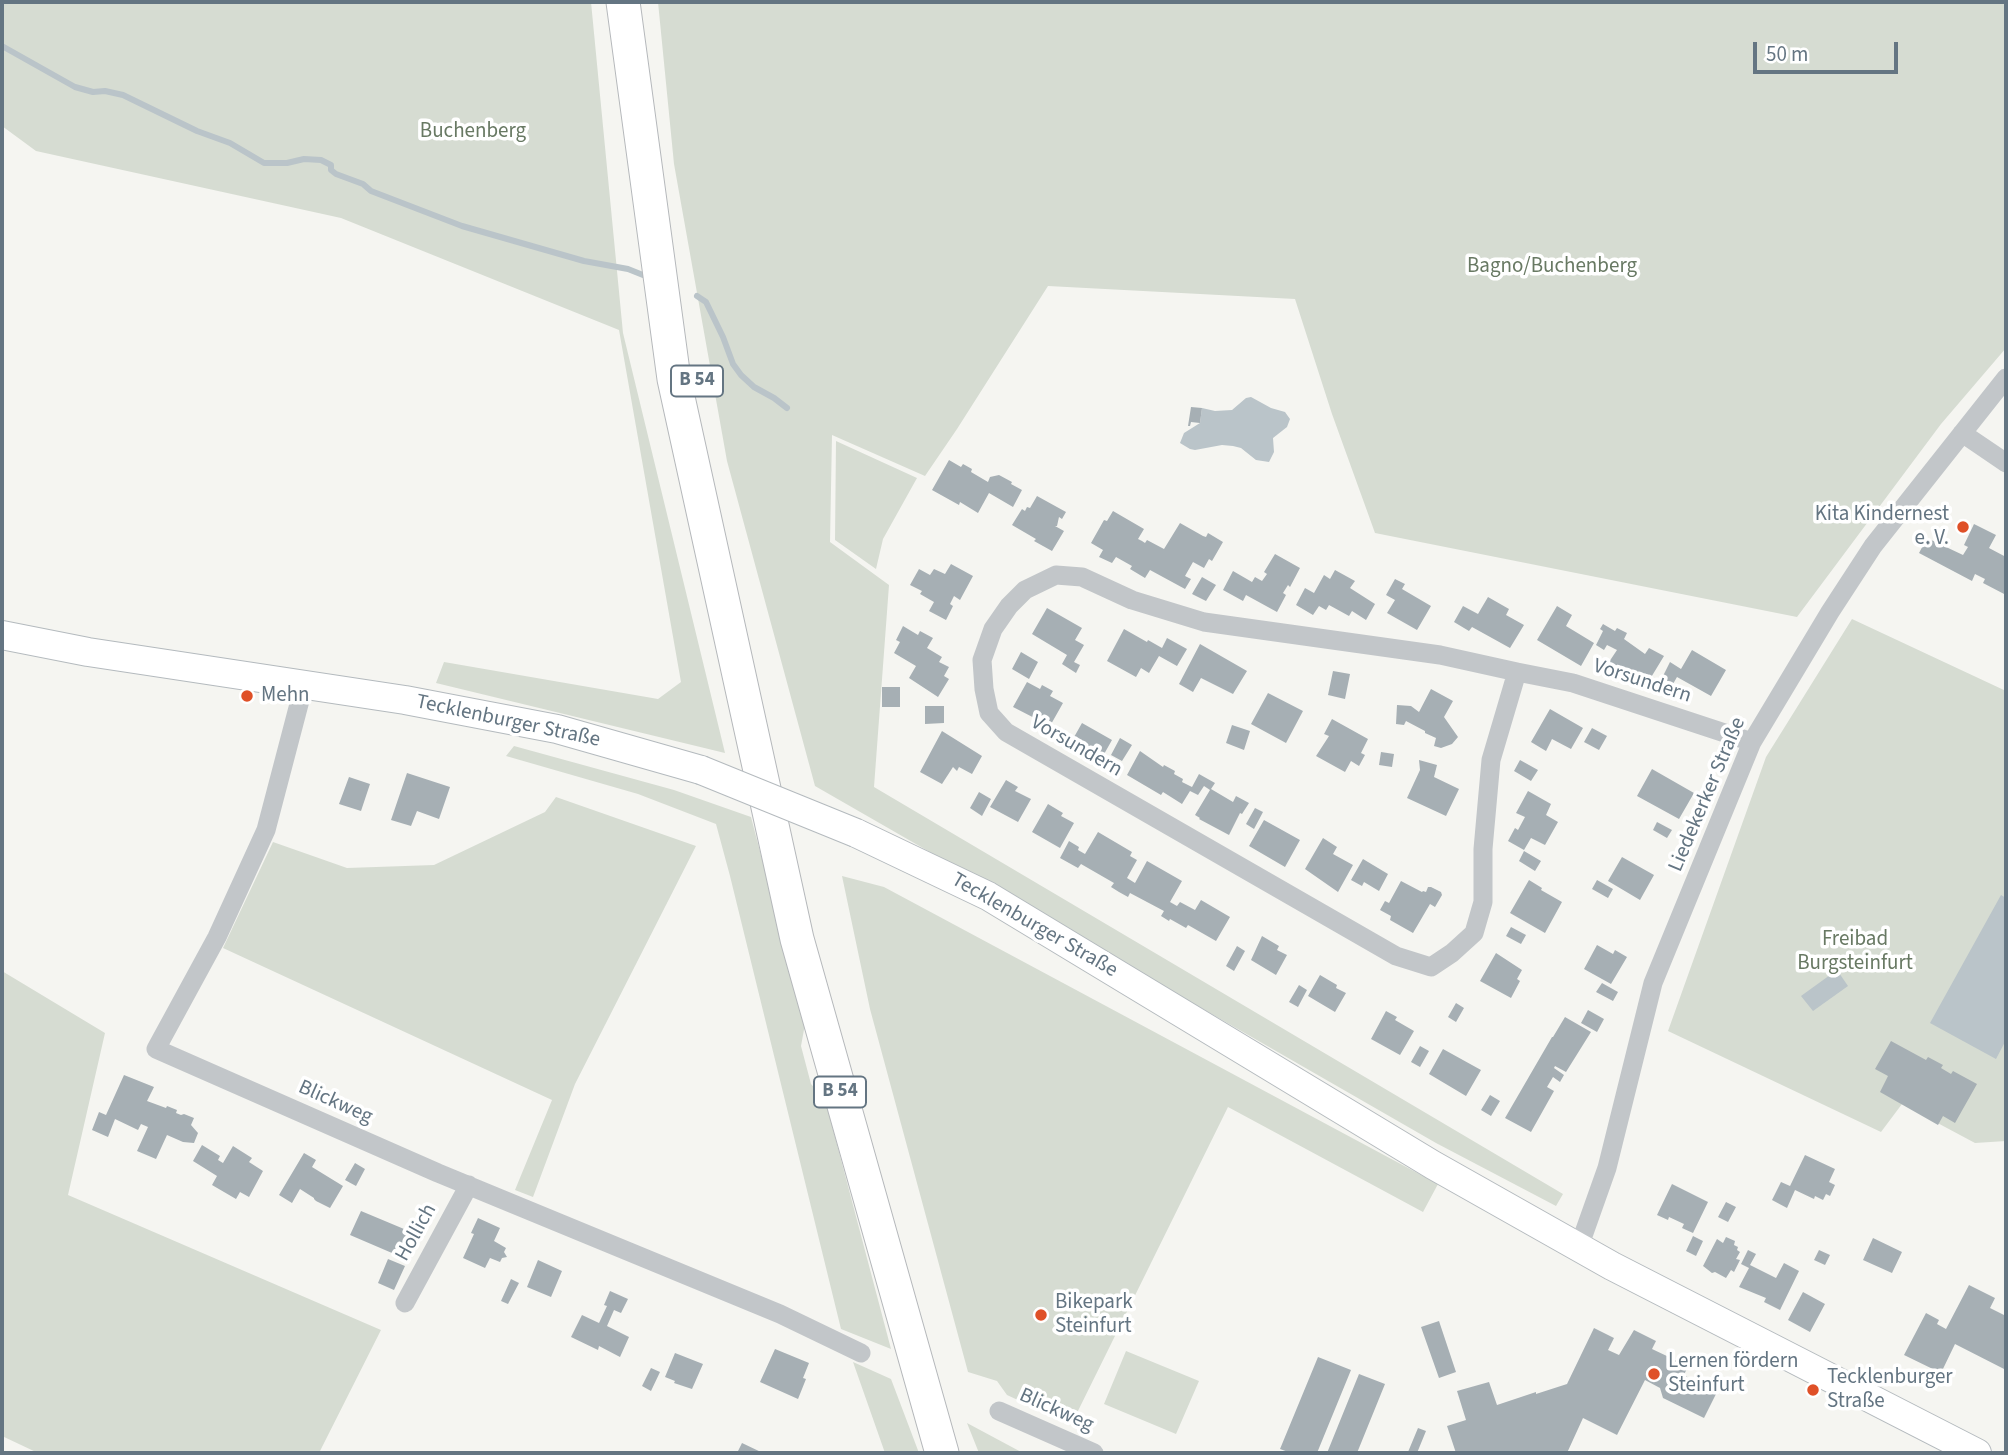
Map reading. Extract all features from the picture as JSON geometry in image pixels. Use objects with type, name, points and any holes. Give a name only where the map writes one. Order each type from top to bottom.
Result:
[{"type":"highway","name":"B 54","points":[[623,2],[674,379],[797,939],[942,1453]]},
{"type":"highway","name":"B 54","points":[[644,2],[696,374],[812,922],[959,1453]]},
{"type":"main road","name":"Tecklenburger Straße","points":[[2,635],[88,652],[405,699],[557,729],[701,770],[856,832],[988,896],[1433,1165],[1579,1247],[1977,1453]]},
{"type":"street","name":"Liedekerker Straße","points":[[1579,1247],[1607,1168],[1653,983],[1752,742],[1830,612],[1874,547],[2006,378]]},
{"type":"street","points":[[1962,433],[2006,463]]},
{"type":"street","name":"Vorsundern","points":[[1517,671],[1491,760],[1483,849],[1483,902],[1474,933],[1431,967],[1395,956],[1006,732],[989,713],[982,660],[993,629],[1009,606],[1025,590],[1056,575],[1082,577],[1132,600],[1204,622],[1440,655],[1517,671],[1573,683],[1752,742]]},
{"type":"street","name":"Blickweg","points":[[304,685],[266,830],[217,937],[156,1049],[469,1185],[780,1314],[861,1353]]},
{"type":"street","name":"Hollich","points":[[405,1303],[469,1185]]},
{"type":"street","name":"Blickweg","points":[[999,1411],[1094,1453]]},
{"type":"green space","name":"Buchenberg","points":[[2,2],[591,2],[623,333],[725,753],[436,683],[444,662],[658,699],[681,682],[619,330],[341,218],[36,151],[2,126]]},
{"type":"green space","name":"Bagno/Buchenberg","points":[[658,2],[2006,2],[2006,348],[1941,424],[1797,617],[1375,533],[1332,414],[1295,299],[1048,286],[925,476],[832,435],[830,542],[889,585],[874,787],[1563,1194],[1556,1206],[1436,1143],[815,786],[727,461],[674,164]]},
{"type":"green space","points":[[836,441],[917,478],[883,539],[876,569],[835,540]]},
{"type":"green space","name":"Freibad Burgsteinfurt","points":[[1852,619],[2006,691],[2006,1141],[1975,1143],[1902,1104],[1881,1132],[1668,1031],[1766,757]]},
{"type":"green space","points":[[514,746],[674,790],[751,817],[805,1024],[801,1046],[811,1084],[825,1099],[891,1349],[841,1329],[716,824],[638,794],[506,756]]},
{"type":"green space","points":[[556,797],[696,846],[575,1084],[533,1197],[515,1190],[552,1100],[223,948],[273,842],[347,868],[434,865],[545,812]]},
{"type":"green space","points":[[842,876],[884,887],[1438,1184],[1423,1212],[1228,1107],[1073,1421],[1037,1400],[1020,1401],[1007,1395],[997,1381],[968,1372],[870,1009]]},
{"type":"green space","points":[[2,971],[105,1033],[68,1195],[381,1330],[319,1453],[38,1453],[2,1436]]},
{"type":"green space","points":[[1126,1351],[1199,1381],[1176,1434],[1104,1404]]},
{"type":"green space","points":[[853,1362],[891,1379],[919,1453],[885,1453]]},
{"type":"green space","points":[[967,1423],[1023,1453],[979,1453]]},
{"type":"shaded area","points":[[1251,397],[1285,412],[1290,419],[1287,427],[1273,438],[1274,452],[1269,462],[1256,460],[1241,448],[1233,446],[1222,445],[1195,450],[1180,443],[1184,433],[1200,423],[1202,408],[1215,411],[1232,410]]},
{"type":"shaded area","points":[[2001,895],[2006,898],[2006,1040],[1996,1059],[1930,1023]]},
{"type":"shaded area","points":[[1837,970],[1848,986],[1813,1011],[1801,996]]},
{"type":"building","points":[[1191,407],[1202,408],[1200,423],[1191,422],[1188,426]]},
{"type":"building","points":[[949,460],[961,467],[963,464],[972,469],[971,472],[988,482],[990,477],[999,475],[1012,482],[1011,484],[1022,490],[1013,507],[989,493],[978,513],[932,490]]},
{"type":"building","points":[[1037,496],[1066,512],[1062,519],[1059,517],[1055,526],[1064,531],[1052,551],[1012,525],[1022,509],[1025,511],[1027,507],[1030,508]]},
{"type":"building","points":[[1113,511],[1144,529],[1138,539],[1145,543],[1147,540],[1164,549],[1180,523],[1203,536],[1206,537],[1208,533],[1223,542],[1212,561],[1209,559],[1204,568],[1193,562],[1185,576],[1191,579],[1185,589],[1150,570],[1145,578],[1116,557],[1112,563],[1099,557],[1103,550],[1091,543],[1104,520],[1107,521]]},
{"type":"building","points":[[1974,524],[1996,535],[1989,548],[2006,557],[2006,595],[1983,583],[1985,579],[1975,574],[1972,581],[1919,553],[1927,538],[1963,555],[1968,547],[1964,545]]},
{"type":"building","points":[[1275,554],[1300,568],[1290,587],[1288,585],[1283,593],[1286,595],[1277,612],[1246,595],[1243,601],[1223,590],[1233,571],[1252,582],[1255,577],[1262,581],[1267,574],[1264,572]]},
{"type":"building","points":[[951,564],[973,576],[960,600],[954,596],[950,604],[953,606],[946,620],[929,611],[934,602],[910,585],[919,569],[930,575],[934,569],[945,574]]},
{"type":"building","points":[[1335,570],[1355,581],[1350,588],[1375,604],[1366,620],[1352,611],[1349,616],[1329,605],[1326,610],[1319,606],[1313,615],[1296,605],[1305,588],[1314,593],[1324,575],[1330,579]]},
{"type":"building","points":[[1202,577],[1216,585],[1206,601],[1192,594]]},
{"type":"building","points":[[1395,579],[1405,584],[1402,589],[1431,606],[1417,630],[1387,613],[1395,600],[1386,595]]},
{"type":"building","points":[[1488,597],[1509,609],[1506,615],[1524,625],[1510,648],[1472,627],[1469,631],[1454,622],[1463,606],[1478,614]]},
{"type":"building","points":[[1557,606],[1572,615],[1566,626],[1594,643],[1581,666],[1537,640]]},
{"type":"building","points":[[1047,608],[1082,628],[1075,640],[1084,645],[1074,662],[1080,665],[1076,673],[1062,664],[1067,655],[1032,634]]},
{"type":"building","points":[[1603,624],[1615,631],[1617,628],[1627,633],[1624,639],[1645,654],[1649,648],[1664,656],[1647,684],[1609,662],[1617,650],[1607,645],[1604,650],[1596,645],[1603,631],[1600,629]]},
{"type":"building","points":[[903,626],[918,635],[920,631],[933,638],[927,648],[942,657],[939,662],[949,667],[944,676],[949,679],[938,697],[909,678],[916,666],[894,653],[900,642],[896,640]]},
{"type":"building","points":[[1124,629],[1162,648],[1167,638],[1187,649],[1177,666],[1159,656],[1149,673],[1141,668],[1136,677],[1107,661]]},
{"type":"building","points":[[1200,644],[1247,671],[1233,694],[1201,678],[1193,692],[1179,684]]},
{"type":"building","points":[[1692,650],[1726,670],[1711,696],[1677,677],[1673,684],[1662,678],[1670,662],[1681,669]]},
{"type":"building","points":[[1021,652],[1038,662],[1029,679],[1012,669]]},
{"type":"building","points":[[1333,671],[1350,674],[1345,699],[1328,695]]},
{"type":"building","points":[[1027,682],[1040,689],[1042,685],[1053,691],[1050,696],[1063,703],[1050,726],[1013,707]]},
{"type":"building","points":[[882,687],[900,687],[900,707],[882,707]]},
{"type":"building","points":[[1431,689],[1453,701],[1444,717],[1458,737],[1452,744],[1441,748],[1434,746],[1436,738],[1425,731],[1406,721],[1404,725],[1396,724],[1397,705],[1411,706],[1419,712]]},
{"type":"building","points":[[1268,693],[1303,711],[1286,743],[1251,724]]},
{"type":"building","points":[[925,706],[944,706],[944,723],[925,724]]},
{"type":"building","points":[[1550,709],[1583,728],[1571,749],[1552,739],[1546,751],[1531,742]]},
{"type":"building","points":[[1332,719],[1368,739],[1361,753],[1365,755],[1359,766],[1351,761],[1345,772],[1316,756],[1329,736],[1324,734]]},
{"type":"building","points":[[1082,723],[1112,740],[1099,763],[1069,746]]},
{"type":"building","points":[[1232,725],[1250,731],[1244,750],[1226,743]]},
{"type":"building","points":[[1592,728],[1607,736],[1599,750],[1584,742]]},
{"type":"building","points":[[942,731],[982,756],[972,774],[959,767],[957,771],[953,767],[942,784],[920,772]]},
{"type":"building","points":[[1120,738],[1132,745],[1122,761],[1111,755]]},
{"type":"building","points":[[1140,751],[1163,767],[1164,765],[1175,771],[1174,774],[1183,779],[1182,782],[1192,787],[1199,774],[1215,783],[1211,789],[1233,802],[1236,796],[1249,803],[1242,814],[1240,813],[1229,835],[1195,815],[1210,790],[1204,786],[1198,795],[1190,791],[1182,804],[1127,775]]},
{"type":"building","points":[[1381,752],[1394,754],[1392,767],[1379,765]]},
{"type":"building","points":[[1419,760],[1437,765],[1434,777],[1459,789],[1446,816],[1407,798],[1420,770]]},
{"type":"building","points":[[1520,760],[1538,770],[1531,781],[1514,771]]},
{"type":"building","points":[[1652,769],[1694,793],[1679,819],[1637,796]]},
{"type":"building","points":[[407,773],[450,787],[439,819],[417,811],[411,826],[391,820]]},
{"type":"building","points":[[349,777],[370,784],[361,811],[339,804]]},
{"type":"building","points":[[1006,780],[1018,787],[1015,791],[1031,799],[1018,822],[990,807]]},
{"type":"building","points":[[1528,791],[1551,804],[1546,815],[1558,822],[1545,845],[1531,838],[1524,850],[1508,841],[1525,817],[1516,813]]},
{"type":"building","points":[[979,792],[991,799],[982,816],[970,808]]},
{"type":"building","points":[[1048,804],[1074,823],[1060,848],[1032,832]]},
{"type":"building","points":[[1255,808],[1263,812],[1254,829],[1246,824]]},
{"type":"building","points":[[1264,820],[1300,840],[1285,867],[1249,846]]},
{"type":"building","points":[[1657,822],[1672,830],[1667,838],[1653,830]]},
{"type":"building","points":[[1098,832],[1132,852],[1130,856],[1137,860],[1127,878],[1135,883],[1147,861],[1182,881],[1170,902],[1177,906],[1180,902],[1195,910],[1201,900],[1230,917],[1216,941],[1188,925],[1186,928],[1170,919],[1169,921],[1161,916],[1164,911],[1130,893],[1128,897],[1119,892],[1111,887],[1114,883],[1081,864],[1078,868],[1060,858],[1069,841],[1085,854]]},
{"type":"building","points":[[1323,838],[1337,847],[1333,854],[1353,865],[1338,892],[1305,869]]},
{"type":"building","points":[[1524,851],[1541,861],[1535,871],[1519,861]]},
{"type":"building","points":[[1622,857],[1654,875],[1640,900],[1608,881]]},
{"type":"building","points":[[1363,859],[1388,874],[1379,891],[1364,882],[1362,886],[1351,880]]},
{"type":"building","points":[[1529,880],[1562,902],[1545,933],[1510,913]]},
{"type":"building","points":[[1597,880],[1613,889],[1608,898],[1592,889]]},
{"type":"building","points":[[1401,881],[1422,892],[1431,887],[1442,895],[1435,907],[1430,904],[1413,933],[1390,920],[1391,916],[1380,910],[1385,901],[1389,903]]},
{"type":"building","points":[[1511,927],[1526,935],[1521,944],[1506,936]]},
{"type":"building","points":[[1262,936],[1279,946],[1277,950],[1287,955],[1276,975],[1251,960]]},
{"type":"building","points":[[1597,945],[1613,954],[1615,950],[1627,957],[1611,984],[1584,969]]},
{"type":"building","points":[[1237,946],[1245,951],[1234,971],[1226,966]]},
{"type":"building","points":[[1496,953],[1522,970],[1517,979],[1520,981],[1511,998],[1480,981]]},
{"type":"building","points":[[1320,975],[1346,993],[1335,1012],[1308,996]]},
{"type":"building","points":[[1602,983],[1618,992],[1613,1001],[1596,992]]},
{"type":"building","points":[[1299,985],[1307,990],[1298,1007],[1289,1002]]},
{"type":"building","points":[[1456,1003],[1464,1008],[1456,1022],[1448,1017]]},
{"type":"building","points":[[1588,1010],[1604,1019],[1597,1032],[1581,1023]]},
{"type":"building","points":[[1386,1011],[1414,1031],[1400,1055],[1371,1039]]},
{"type":"building","points":[[1565,1017],[1591,1032],[1566,1072],[1555,1066],[1554,1068],[1564,1075],[1560,1082],[1553,1077],[1547,1087],[1554,1091],[1531,1132],[1505,1118]]},
{"type":"building","points":[[1891,1041],[1926,1060],[1928,1057],[1943,1065],[1941,1068],[1951,1074],[1953,1071],[1977,1084],[1955,1123],[1943,1116],[1938,1125],[1880,1092],[1888,1076],[1875,1069]]},
{"type":"building","points":[[1420,1046],[1429,1051],[1420,1067],[1411,1062]]},
{"type":"building","points":[[1443,1049],[1481,1070],[1466,1096],[1429,1074]]},
{"type":"building","points":[[124,1075],[154,1087],[147,1101],[166,1108],[167,1106],[177,1110],[176,1113],[194,1118],[191,1125],[198,1133],[194,1143],[183,1142],[167,1135],[156,1159],[137,1151],[148,1127],[141,1124],[138,1130],[115,1119],[108,1137],[92,1130],[99,1112],[106,1115]]},
{"type":"building","points":[[1490,1095],[1500,1101],[1491,1116],[1481,1110]]},
{"type":"building","points":[[202,1145],[220,1156],[218,1160],[223,1163],[233,1146],[252,1158],[249,1162],[263,1171],[249,1197],[240,1192],[236,1199],[212,1185],[217,1176],[193,1161]]},
{"type":"building","points":[[304,1153],[316,1160],[312,1167],[343,1186],[330,1208],[300,1189],[292,1203],[279,1195]]},
{"type":"building","points":[[1805,1155],[1835,1169],[1829,1182],[1835,1185],[1830,1196],[1826,1194],[1823,1200],[1795,1190],[1787,1208],[1772,1200],[1781,1182],[1790,1186]]},
{"type":"building","points":[[355,1163],[365,1169],[356,1186],[345,1180]]},
{"type":"building","points":[[1672,1184],[1708,1202],[1693,1233],[1682,1228],[1684,1224],[1657,1215]]},
{"type":"building","points":[[1726,1202],[1736,1207],[1728,1222],[1718,1217]]},
{"type":"building","points":[[361,1211],[416,1234],[406,1259],[350,1235]]},
{"type":"building","points":[[478,1218],[500,1228],[494,1241],[506,1248],[504,1252],[507,1257],[500,1262],[490,1258],[485,1268],[463,1258]]},
{"type":"building","points":[[1693,1236],[1703,1241],[1696,1256],[1686,1251]]},
{"type":"building","points":[[1726,1237],[1735,1241],[1734,1245],[1740,1252],[1736,1259],[1740,1260],[1734,1272],[1731,1270],[1726,1278],[1703,1266],[1717,1239],[1723,1243]]},
{"type":"building","points":[[1873,1238],[1902,1252],[1892,1273],[1863,1260]]},
{"type":"building","points":[[1748,1250],[1756,1254],[1750,1265],[1776,1278],[1784,1263],[1799,1271],[1780,1310],[1764,1302],[1766,1298],[1739,1287],[1749,1268],[1741,1264]]},
{"type":"building","points":[[1819,1250],[1830,1255],[1825,1265],[1814,1260]]},
{"type":"building","points":[[388,1259],[405,1266],[394,1290],[378,1283]]},
{"type":"building","points":[[538,1260],[562,1271],[551,1297],[527,1287]]},
{"type":"building","points":[[511,1279],[519,1283],[508,1304],[501,1301]]},
{"type":"building","points":[[1969,1285],[1995,1298],[1990,1308],[2006,1316],[2006,1370],[1955,1344],[1941,1373],[1904,1355],[1926,1313],[1939,1320],[1937,1324],[1946,1329]]},
{"type":"building","points":[[610,1291],[628,1299],[621,1313],[614,1310],[607,1326],[629,1337],[620,1357],[599,1346],[598,1350],[571,1337],[582,1315],[599,1323]]},
{"type":"building","points":[[1803,1292],[1825,1304],[1810,1332],[1788,1320]]},
{"type":"building","points":[[1439,1321],[1456,1372],[1439,1378],[1421,1327]]},
{"type":"building","points":[[1594,1328],[1614,1338],[1608,1350],[1619,1355],[1634,1330],[1656,1341],[1652,1349],[1688,1366],[1684,1375],[1716,1394],[1704,1418],[1663,1398],[1660,1388],[1645,1380],[1617,1435],[1583,1418],[1567,1453],[1456,1453],[1447,1426],[1466,1420],[1457,1391],[1489,1382],[1497,1405],[1567,1384]]},
{"type":"building","points":[[775,1349],[809,1363],[798,1399],[760,1382]]},
{"type":"building","points":[[675,1353],[703,1364],[692,1389],[665,1377]]},
{"type":"building","points":[[1318,1357],[1351,1370],[1317,1453],[1291,1453],[1280,1449]]},
{"type":"building","points":[[651,1368],[660,1372],[651,1391],[642,1386]]},
{"type":"building","points":[[1359,1374],[1385,1384],[1357,1453],[1327,1453]]},
{"type":"building","points":[[1418,1428],[1426,1431],[1417,1453],[1408,1452]]},
{"type":"building","points":[[742,1443],[763,1453],[737,1453]]},
{"type":"waterway","points":[[2,46],[75,87],[123,95],[197,131],[230,143],[264,163],[321,160],[331,165],[331,170],[336,174],[363,184],[371,191],[462,226],[584,261],[628,269],[648,277]]},
{"type":"waterway","points":[[697,296],[706,302],[733,364],[741,375],[754,387],[787,408]]},
{"type":"place","name":"Kita Kindernest e. V.","points":[[1963,527]]},
{"type":"place","name":"Mehn","points":[[247,696]]},
{"type":"place","name":"Bikepark Steinfurt","points":[[1041,1315]]},
{"type":"place","name":"Lernen fördern Steinfurt","points":[[1654,1374]]},
{"type":"place","name":"Tecklenburger Straße","points":[[1813,1390]]}]
